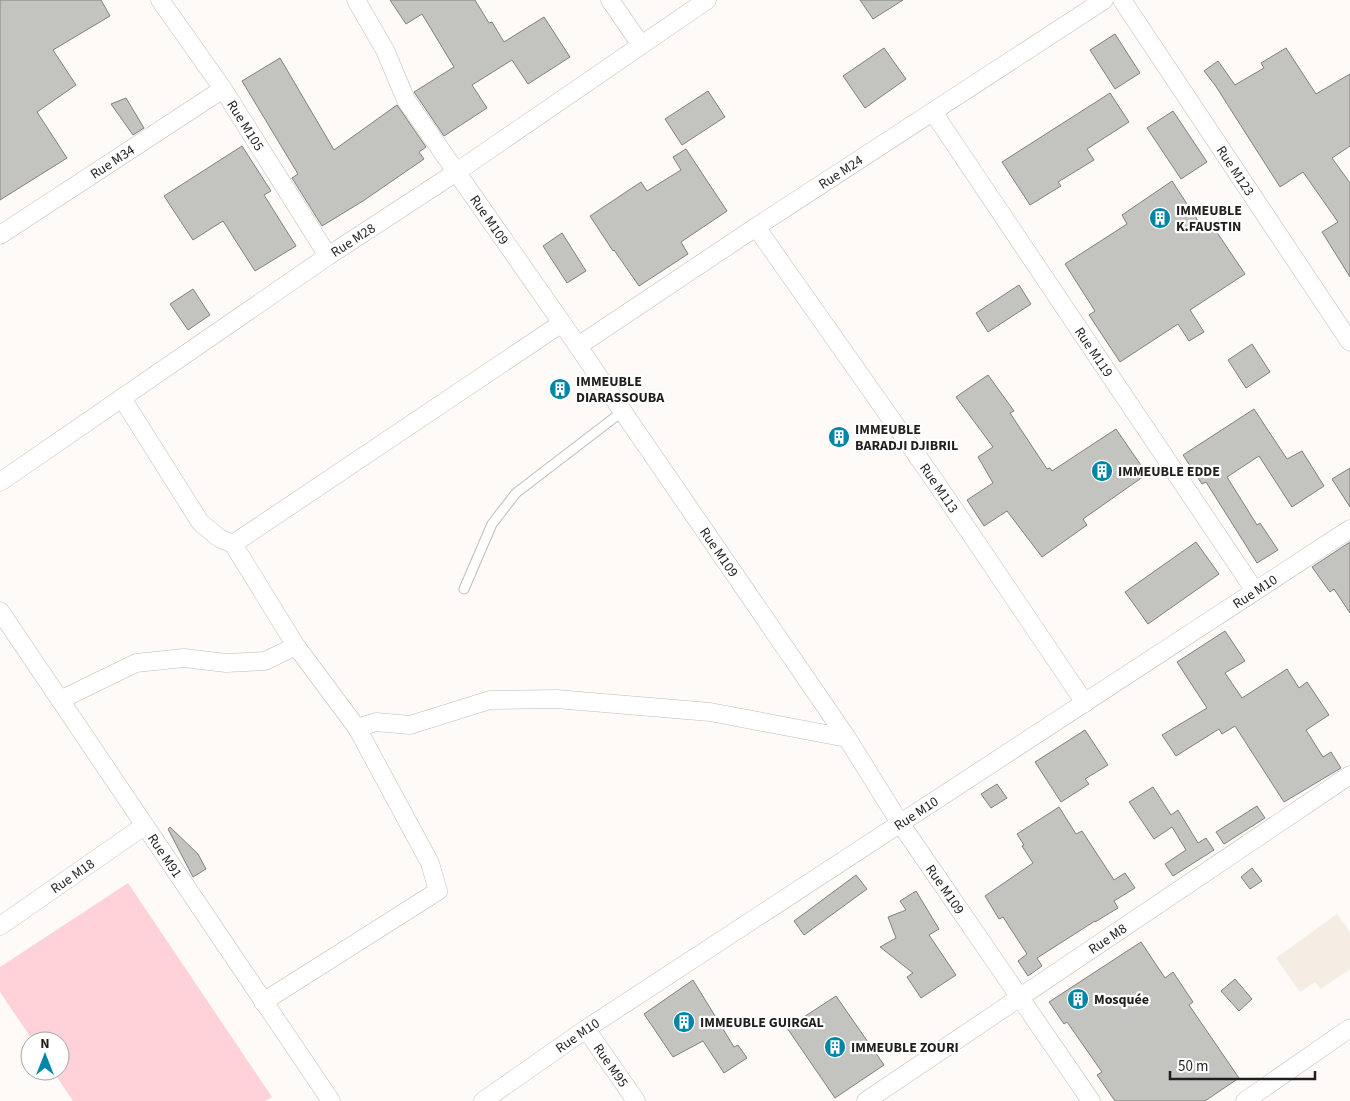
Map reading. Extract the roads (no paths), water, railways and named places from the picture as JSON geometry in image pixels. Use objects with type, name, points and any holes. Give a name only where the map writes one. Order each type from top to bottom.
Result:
[{"type":"street","name":"Rue M105","points":[[160,0],[223,89],[328,256]]},
{"type":"street","name":"Rue M109","points":[[356,0],[385,50],[406,100],[562,322],[847,738],[900,823],[1091,1101]]},
{"type":"street","points":[[610,0],[641,45]]},
{"type":"street","name":"Rue M28","points":[[0,482],[328,256],[458,172],[707,0]]},
{"type":"street","name":"Rue M24","points":[[578,346],[756,227],[1104,0]]},
{"type":"street","name":"Rue M123","points":[[1122,0],[1350,342]]},
{"type":"street","name":"Rue M34","points":[[0,235],[223,89]]},
{"type":"street","name":"Rue M119","points":[[933,112],[1255,591]]},
{"type":"street","name":"Rue M113","points":[[756,227],[937,484],[1085,702]]},
{"type":"street","points":[[233,544],[562,322]]},
{"type":"street","points":[[122,398],[200,522],[219,538],[233,544],[296,646],[356,728],[430,863],[438,891],[263,1002]]},
{"type":"street","name":"Rue M10","points":[[483,1101],[586,1029],[1350,529]]},
{"type":"street","name":"Rue M91","points":[[0,611],[330,1101]]},
{"type":"street","points":[[60,700],[136,662],[184,658],[226,662],[265,661],[296,646]]},
{"type":"street","points":[[356,728],[376,722],[410,725],[490,700],[556,699],[710,712],[847,738]]},
{"type":"street","name":"Rue M8","points":[[866,1101],[1350,775]]},
{"type":"street","name":"Rue M18","points":[[0,926],[144,826]]},
{"type":"street","points":[[1245,1101],[1350,1028]]},
{"type":"street","name":"Rue M95","points":[[586,1029],[636,1101]]},
{"type":"lane","points":[[464,589],[492,524],[516,493],[622,411]]},
{"type":"place","name":"IMMEUBLE K.FAUSTIN","points":[[1160,218]]},
{"type":"place","name":"IMMEUBLE DIARASSOUBA","points":[[560,389]]},
{"type":"place","name":"IMMEUBLE BARADJI DJIBRIL","points":[[839,437]]},
{"type":"place","name":"IMMEUBLE EDDE","points":[[1102,471]]},
{"type":"place","name":"Mosquée","points":[[1078,999]]},
{"type":"place","name":"IMMEUBLE GUIRGAL","points":[[684,1022]]},
{"type":"place","name":"IMMEUBLE ZOURI","points":[[835,1047]]}]
